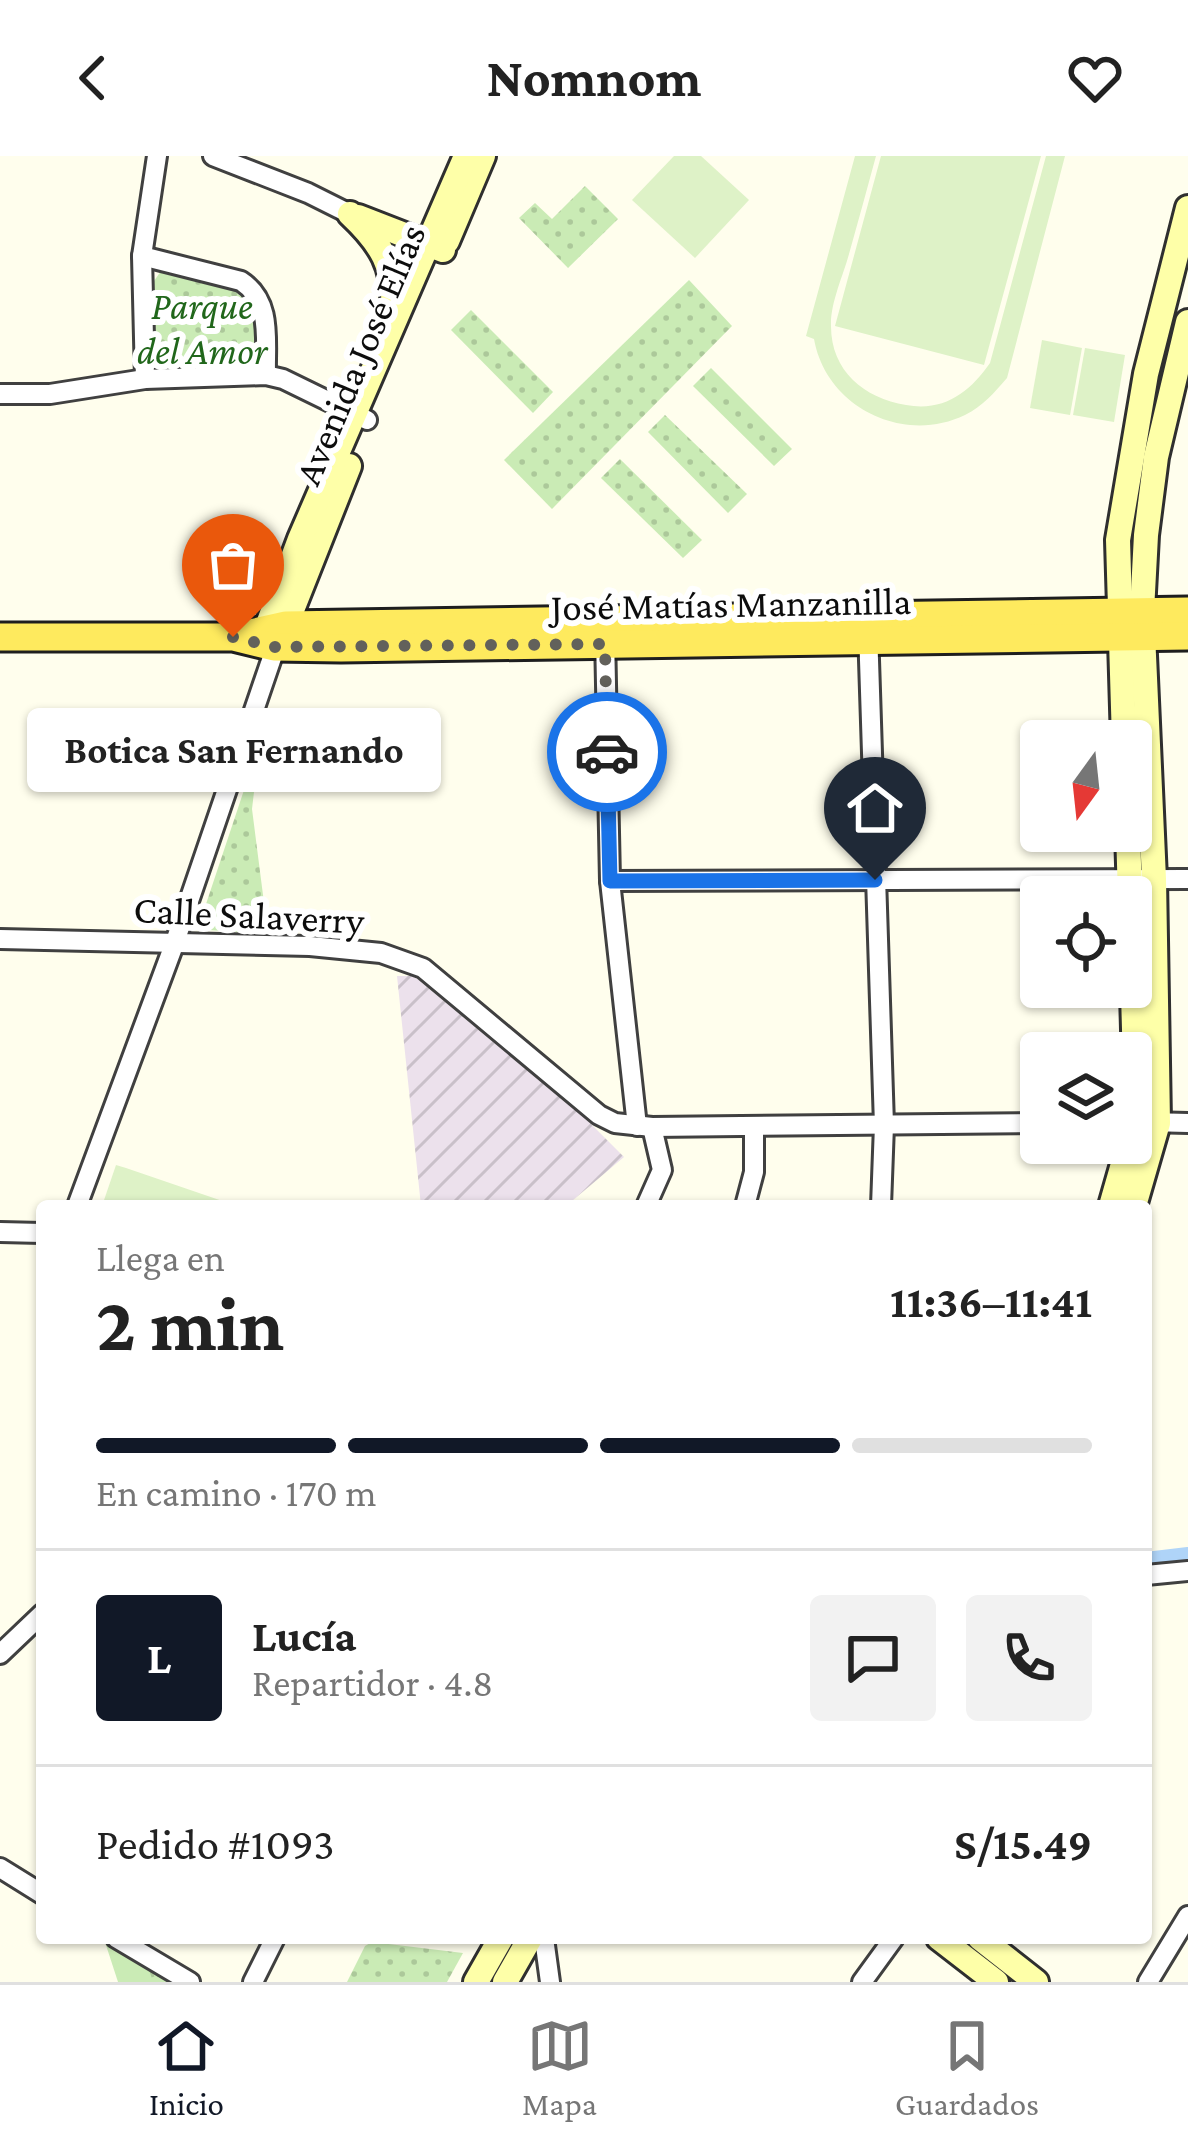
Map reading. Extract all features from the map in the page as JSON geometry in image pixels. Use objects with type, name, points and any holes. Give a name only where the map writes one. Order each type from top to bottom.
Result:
[{"type":"main road","name":"Avenida José Elías","points":[[360,417],[436,247],[466,156]]},
{"type":"main road","name":"Avenida José Elías","points":[[276,633],[392,328],[483,156]]},
{"type":"main road","points":[[1138,876],[1131,624],[1118,540],[1144,380],[1188,208]]},
{"type":"main road","points":[[350,214],[436,247]]},
{"type":"main road","points":[[350,214],[378,243],[388,262],[393,280],[392,328]]},
{"type":"main road","points":[[1125,720],[1131,624],[1156,457],[1181,379],[1188,322]]},
{"type":"main road","name":"José Matías Manzanilla","points":[[1131,624],[1188,610]]},
{"type":"main road","name":"José Matías Manzanilla","points":[[0,637],[1131,624],[1188,636]]},
{"type":"main road","points":[[1113,1200],[1125,1164]]},
{"type":"main road","points":[[1134,1200],[1136,1164]]},
{"type":"main road","points":[[476,1982],[498,1944]]},
{"type":"main road","points":[[505,1982],[527,1944]]},
{"type":"main road","points":[[947,1944],[996,1982]]},
{"type":"main road","points":[[997,1944],[1036,1982]]},
{"type":"street","points":[[145,379],[142,256],[158,156]]},
{"type":"street","points":[[213,156],[350,214]]},
{"type":"street","points":[[142,256],[241,280],[249,286],[265,310],[266,375]]},
{"type":"street","points":[[0,394],[50,394],[145,379],[266,375],[360,417]]},
{"type":"street","points":[[1144,380],[1181,379]]},
{"type":"street","points":[[868,628],[884,1125],[881,1200]]},
{"type":"street","points":[[605,632],[610,881],[645,1127],[662,1170],[649,1200]]},
{"type":"street","points":[[79,1200],[176,942],[276,633]]},
{"type":"street","points":[[1152,883],[1188,879]]},
{"type":"street","points":[[610,881],[1020,883]]},
{"type":"street","name":"Calle Salaverry","points":[[0,939],[381,952],[423,968],[599,1115],[615,1123],[645,1127]]},
{"type":"street","points":[[645,1127],[1020,1123]]},
{"type":"street","points":[[1152,1127],[1188,1123]]},
{"type":"street","points":[[747,1200],[754,1172],[754,1127]]},
{"type":"street","points":[[0,1232],[36,1233]]},
{"type":"street","points":[[1152,1574],[1188,1571]]},
{"type":"street","points":[[0,1654],[36,1620]]},
{"type":"street","points":[[0,1868],[36,1890]]},
{"type":"street","points":[[1148,1982],[1188,1916]]},
{"type":"street","points":[[126,1944],[190,1982]]},
{"type":"street","points":[[253,1982],[272,1944]]},
{"type":"street","points":[[545,1944],[550,1982]]},
{"type":"street","points":[[862,1982],[890,1944]]},
{"type":"shaded area","points":[[397,976],[414,976],[586,1119],[624,1157],[573,1200],[420,1200]]},
{"type":"green space","points":[[674,156],[701,156],[749,200],[695,258],[632,200]]},
{"type":"green space","points":[[855,156],[876,156],[835,299],[832,342],[844,369],[864,389],[891,401],[920,406],[955,398],[990,363],[1046,156],[1065,156],[1007,378],[965,415],[917,425],[871,414],[834,384],[814,339],[806,336]]},
{"type":"green space","points":[[881,156],[1041,156],[984,365],[835,326]]},
{"type":"green space","points":[[585,186],[618,219],[568,268],[519,218],[535,203],[552,219]]},
{"type":"green space","name":"Parque del Amor","points":[[166,270],[237,290],[244,297],[258,325],[255,368],[156,371],[154,281]]},
{"type":"green space","points":[[689,280],[732,326],[552,509],[504,460]]},
{"type":"green space","points":[[471,310],[553,392],[533,413],[451,330]]},
{"type":"green space","points":[[1042,340],[1082,348],[1070,415],[1030,408]]},
{"type":"green space","points":[[1085,348],[1125,355],[1114,422],[1073,415]]},
{"type":"green space","points":[[711,368],[792,449],[774,466],[693,386]]},
{"type":"green space","points":[[665,415],[747,494],[728,513],[648,432]]},
{"type":"green space","points":[[620,459],[702,540],[683,558],[601,478]]},
{"type":"green space","points":[[244,790],[254,792],[252,809],[268,934],[208,930],[200,922]]},
{"type":"green space","points":[[116,1165],[219,1200],[104,1200]]},
{"type":"green space","points":[[106,1944],[177,1982],[118,1982]]},
{"type":"green space","points":[[389,1944],[463,1953],[447,1982],[347,1982],[365,1946]]},
{"type":"waterway","points":[[1152,1559],[1188,1555]]},
{"type":"way so far","points":[[233,637],[274,647],[605,644],[607,752]]},
{"type":"place","name":"Botica San Fernando","points":[[233,637]]},
{"type":"route","points":[[607,752],[610,881],[875,880]]}]
